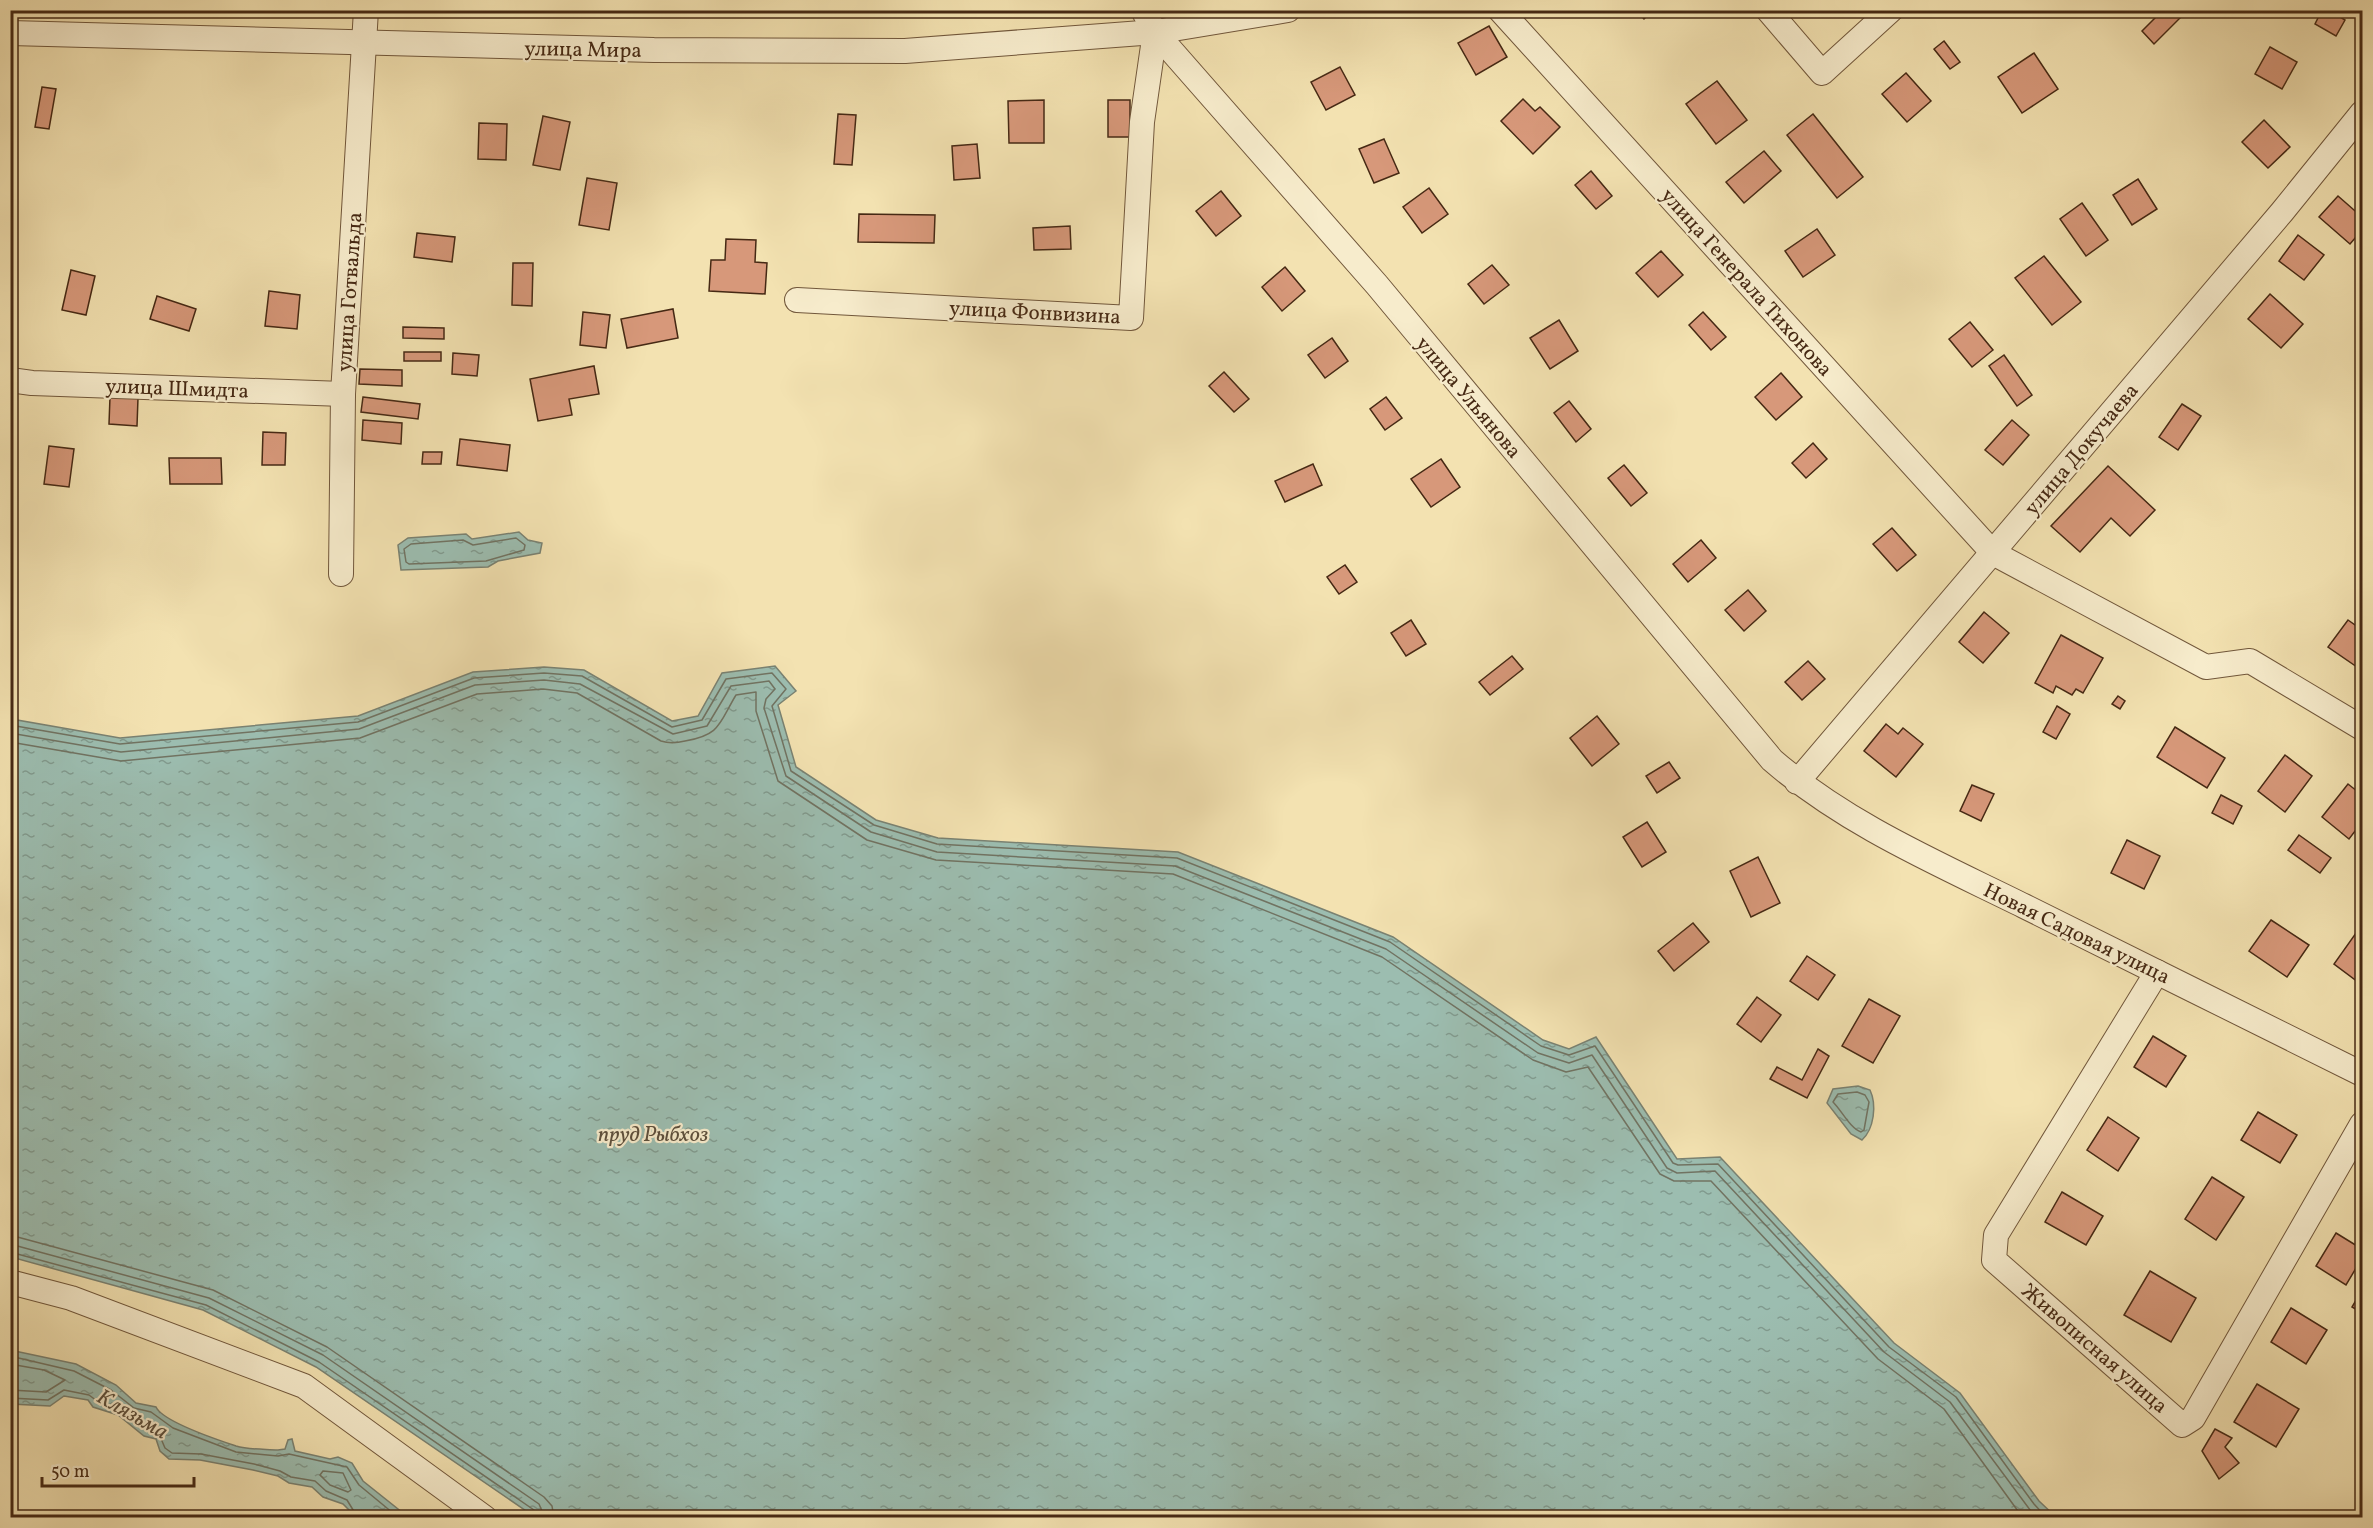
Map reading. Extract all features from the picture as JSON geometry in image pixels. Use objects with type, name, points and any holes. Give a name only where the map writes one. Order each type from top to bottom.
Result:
[{"type":"street","name":"улица Готвальда","points":[[341,573],[343,394],[366,10]]},
{"type":"street","name":"улица Ульянова","points":[[1143,10],[1155,32],[1377,285],[1770,758],[1797,782]]},
{"type":"street","name":"улица Мира","points":[[10,33],[654,50],[905,51],[1155,32],[1288,10]]},
{"type":"street","name":"улица Генерала Тихонова","points":[[1500,10],[1993,553]]},
{"type":"street","points":[[1768,10],[1822,73],[1891,10]]},
{"type":"street","name":"улица Фонвизина","points":[[797,300],[1131,318],[1142,122],[1155,32]]},
{"type":"street","name":"улица Докучаева","points":[[1797,782],[2282,212],[2362,113]]},
{"type":"street","name":"улица Шмидта","points":[[10,380],[343,394]]},
{"type":"street","points":[[1993,553],[2206,667],[2250,661],[2362,728]]},
{"type":"street","name":"Новая Садовая улица","points":[[1797,782],[1841,812],[1923,856],[2362,1074]]},
{"type":"street","name":"Живописная улица","points":[[2157,972],[1996,1235],[1994,1260],[2182,1425],[2193,1418],[2362,1124]]},
{"type":"street","points":[[10,1282],[71,1298],[304,1386],[485,1518]]},
{"type":"water","points":[[519,532],[528,540],[542,543],[540,553],[498,561],[488,567],[401,570],[398,545],[408,538],[466,534],[472,539]]},
{"type":"water","name":"пруд Рыбхоз","points":[[775,666],[796,691],[778,705],[796,767],[876,820],[938,838],[1178,852],[1393,937],[1543,1040],[1569,1049],[1596,1037],[1677,1159],[1720,1157],[1894,1343],[1960,1393],[2039,1501],[2056,1517],[535,1517],[316,1367],[203,1310],[11,1257],[11,719],[120,738],[358,716],[473,672],[544,667],[584,670],[672,721],[698,716],[722,673]]},
{"type":"water","points":[[1858,1086],[1870,1090],[1874,1110],[1872,1123],[1862,1140],[1851,1134],[1827,1103],[1833,1089]]},
{"type":"water","name":"Клязьма","points":[[10,1350],[76,1364],[116,1385],[136,1403],[156,1407],[169,1419],[236,1446],[278,1450],[285,1449],[288,1440],[292,1439],[295,1451],[330,1459],[338,1457],[352,1463],[363,1481],[408,1517],[356,1517],[343,1504],[323,1497],[312,1487],[289,1483],[278,1476],[200,1460],[169,1459],[160,1451],[156,1439],[144,1436],[118,1415],[93,1407],[88,1400],[64,1396],[50,1406],[11,1404]]},
{"type":"building","points":[[1636,10],[1653,10],[1644,19]]},
{"type":"building","points":[[2163,10],[2179,10],[2183,15],[2154,44],[2142,31]]},
{"type":"building","points":[[2322,10],[2329,10],[2345,20],[2336,36],[2315,24]]},
{"type":"building","points":[[1489,26],[1507,57],[1476,75],[1458,43]]},
{"type":"building","points":[[1944,41],[1960,62],[1950,69],[1934,49]]},
{"type":"building","points":[[2270,47],[2297,62],[2282,89],[2255,74]]},
{"type":"building","points":[[2034,53],[2058,89],[2022,113],[1998,77]]},
{"type":"building","points":[[1340,67],[1355,95],[1326,110],[1311,82]]},
{"type":"building","points":[[1906,73],[1931,101],[1907,122],[1882,94]]},
{"type":"building","points":[[1717,81],[1747,120],[1716,144],[1686,104]]},
{"type":"building","points":[[42,87],[56,89],[49,129],[35,127]]},
{"type":"building","points":[[1523,99],[1535,111],[1540,107],[1560,127],[1533,154],[1501,121]]},
{"type":"building","points":[[1044,100],[1044,143],[1009,143],[1008,101]]},
{"type":"building","points":[[1108,100],[1130,100],[1130,137],[1108,137]]},
{"type":"building","points":[[838,114],[856,115],[852,165],[834,164]]},
{"type":"building","points":[[1813,114],[1863,177],[1837,198],[1787,135]]},
{"type":"building","points":[[543,116],[570,122],[560,170],[533,165]]},
{"type":"building","points":[[2264,120],[2290,147],[2268,168],[2242,142]]},
{"type":"building","points":[[479,123],[507,124],[506,160],[478,159]]},
{"type":"building","points":[[1384,139],[1399,173],[1374,183],[1359,149]]},
{"type":"building","points":[[977,144],[980,178],[954,180],[952,146]]},
{"type":"building","points":[[1764,151],[1781,171],[1744,203],[1726,182]]},
{"type":"building","points":[[1591,171],[1612,196],[1596,209],[1575,185]]},
{"type":"building","points":[[587,178],[617,183],[609,230],[579,225]]},
{"type":"building","points":[[2138,179],[2157,209],[2132,225],[2113,195]]},
{"type":"building","points":[[1429,188],[1448,214],[1422,233],[1403,207]]},
{"type":"building","points":[[1221,191],[1241,216],[1216,236],[1196,211]]},
{"type":"building","points":[[2338,196],[2362,217],[2362,230],[2350,244],[2319,217]]},
{"type":"building","points":[[2082,203],[2108,240],[2086,256],[2060,219]]},
{"type":"building","points":[[859,214],[935,215],[934,243],[858,242]]},
{"type":"building","points":[[1070,226],[1071,249],[1034,250],[1033,228]]},
{"type":"building","points":[[1817,229],[1835,255],[1803,277],[1785,251]]},
{"type":"building","points":[[417,233],[455,237],[452,262],[414,257]]},
{"type":"building","points":[[2298,235],[2324,255],[2304,280],[2279,261]]},
{"type":"building","points":[[726,239],[756,240],[755,262],[767,263],[765,294],[709,291],[711,260],[725,260]]},
{"type":"building","points":[[1661,251],[1683,275],[1658,297],[1636,273]]},
{"type":"building","points":[[2044,256],[2081,302],[2052,325],[2015,278]]},
{"type":"building","points":[[513,263],[533,263],[532,306],[512,305]]},
{"type":"building","points":[[1492,265],[1509,285],[1484,304],[1468,284]]},
{"type":"building","points":[[1285,267],[1305,291],[1282,311],[1262,287]]},
{"type":"building","points":[[71,270],[95,276],[86,315],[62,310]]},
{"type":"building","points":[[269,291],[300,295],[297,329],[265,326]]},
{"type":"building","points":[[2270,294],[2303,324],[2281,348],[2248,319]]},
{"type":"building","points":[[157,296],[196,309],[189,331],[150,319]]},
{"type":"building","points":[[673,309],[678,338],[627,348],[621,319]]},
{"type":"building","points":[[583,312],[610,315],[606,348],[580,345]]},
{"type":"building","points":[[1703,312],[1726,337],[1711,350],[1689,325]]},
{"type":"building","points":[[1559,320],[1578,351],[1550,369],[1530,338]]},
{"type":"building","points":[[1970,322],[1993,350],[1972,367],[1949,339]]},
{"type":"building","points":[[403,327],[444,328],[444,339],[403,338]]},
{"type":"building","points":[[1332,338],[1348,361],[1325,378],[1308,355]]},
{"type":"building","points":[[404,352],[441,352],[441,361],[404,361]]},
{"type":"building","points":[[453,353],[479,355],[477,376],[452,374]]},
{"type":"building","points":[[2004,355],[2032,395],[2017,406],[1989,366]]},
{"type":"building","points":[[594,366],[599,394],[569,399],[572,415],[538,421],[530,379]]},
{"type":"building","points":[[360,369],[402,370],[402,386],[359,384]]},
{"type":"building","points":[[1224,372],[1249,399],[1234,412],[1209,386]]},
{"type":"building","points":[[1781,373],[1802,397],[1776,420],[1755,397]]},
{"type":"building","points":[[110,397],[138,398],[137,426],[109,424]]},
{"type":"building","points":[[363,397],[420,404],[418,419],[361,412]]},
{"type":"building","points":[[1386,397],[1402,418],[1385,430],[1370,409]]},
{"type":"building","points":[[1569,401],[1591,429],[1576,442],[1554,413]]},
{"type":"building","points":[[2182,404],[2201,416],[2178,450],[2159,437]]},
{"type":"building","points":[[363,420],[402,423],[401,444],[362,440]]},
{"type":"building","points":[[2012,420],[2029,435],[2003,465],[1985,450]]},
{"type":"building","points":[[263,432],[286,433],[285,465],[262,465]]},
{"type":"building","points":[[460,439],[510,445],[507,471],[457,465]]},
{"type":"building","points":[[1813,443],[1827,459],[1806,478],[1792,463]]},
{"type":"building","points":[[49,446],[74,449],[69,487],[44,484]]},
{"type":"building","points":[[423,452],[442,452],[441,464],[422,464]]},
{"type":"building","points":[[169,458],[221,458],[222,484],[170,484]]},
{"type":"building","points":[[1441,459],[1460,487],[1431,507],[1411,479]]},
{"type":"building","points":[[1313,464],[1322,485],[1285,502],[1275,481]]},
{"type":"building","points":[[1624,465],[1647,493],[1631,506],[1608,478]]},
{"type":"building","points":[[2108,466],[2155,510],[2130,536],[2111,518],[2080,552],[2051,526]]},
{"type":"building","points":[[1892,528],[1916,555],[1897,571],[1873,544]]},
{"type":"building","points":[[1701,540],[1716,558],[1688,582],[1673,564]]},
{"type":"building","points":[[1345,565],[1357,582],[1339,594],[1327,577]]},
{"type":"building","points":[[1748,590],[1766,611],[1744,631],[1725,610]]},
{"type":"building","points":[[1984,612],[2009,633],[1983,663],[1959,642]]},
{"type":"building","points":[[1411,620],[1426,644],[1406,656],[1391,633]]},
{"type":"building","points":[[2348,620],[2362,630],[2362,659],[2357,667],[2328,647]]},
{"type":"building","points":[[2061,635],[2103,658],[2083,693],[2076,689],[2072,695],[2056,686],[2053,693],[2035,683]]},
{"type":"building","points":[[1512,656],[1523,669],[1490,695],[1479,682]]},
{"type":"building","points":[[1808,661],[1825,679],[1802,700],[1785,682]]},
{"type":"building","points":[[2118,696],[2125,701],[2120,709],[2112,704]]},
{"type":"building","points":[[2057,706],[2070,714],[2056,739],[2043,732]]},
{"type":"building","points":[[1597,716],[1619,744],[1592,766],[1570,738]]},
{"type":"building","points":[[1886,724],[1898,734],[1903,728],[1923,744],[1896,777],[1864,751]]},
{"type":"building","points":[[2175,727],[2225,758],[2207,788],[2157,757]]},
{"type":"building","points":[[2285,755],[2312,776],[2285,812],[2258,791]]},
{"type":"building","points":[[1669,762],[1680,778],[1657,793],[1646,776]]},
{"type":"building","points":[[2348,784],[2362,795],[2362,822],[2349,839],[2322,817]]},
{"type":"building","points":[[1972,785],[1994,794],[1981,821],[1960,811]]},
{"type":"building","points":[[2221,795],[2242,806],[2233,824],[2212,813]]},
{"type":"building","points":[[1647,822],[1666,852],[1642,867],[1623,837]]},
{"type":"building","points":[[2299,835],[2331,858],[2320,873],[2288,850]]},
{"type":"building","points":[[2127,840],[2160,856],[2144,889],[2111,873]]},
{"type":"building","points":[[1758,857],[1780,903],[1751,917],[1730,871]]},
{"type":"building","points":[[2271,920],[2309,945],[2287,977],[2249,951]]},
{"type":"building","points":[[1693,923],[1709,942],[1674,971],[1658,951]]},
{"type":"building","points":[[2356,933],[2362,938],[2362,985],[2334,964]]},
{"type":"building","points":[[1807,956],[1835,975],[1818,1000],[1790,981]]},
{"type":"building","points":[[1757,997],[1781,1015],[1761,1042],[1737,1024]]},
{"type":"building","points":[[1869,999],[1900,1016],[1873,1063],[1842,1046]]},
{"type":"building","points":[[2153,1036],[2186,1056],[2166,1087],[2134,1067]]},
{"type":"building","points":[[1818,1049],[1829,1056],[1807,1098],[1770,1079],[1777,1067],[1802,1080]]},
{"type":"building","points":[[2258,1112],[2297,1135],[2280,1163],[2241,1140]]},
{"type":"building","points":[[2108,1117],[2139,1138],[2118,1171],[2087,1150]]},
{"type":"building","points":[[2212,1177],[2244,1197],[2216,1240],[2185,1219]]},
{"type":"building","points":[[2062,1192],[2103,1216],[2086,1245],[2045,1222]]},
{"type":"building","points":[[2336,1233],[2362,1249],[2362,1258],[2346,1285],[2316,1266]]},
{"type":"building","points":[[2150,1271],[2196,1298],[2171,1342],[2124,1315]]},
{"type":"building","points":[[2362,1290],[2362,1313],[2352,1307]]},
{"type":"building","points":[[2291,1308],[2327,1330],[2306,1364],[2271,1342]]},
{"type":"building","points":[[2257,1384],[2299,1409],[2276,1447],[2234,1422]]},
{"type":"building","points":[[2215,1429],[2232,1438],[2225,1447],[2239,1463],[2219,1479],[2202,1451]]}]
